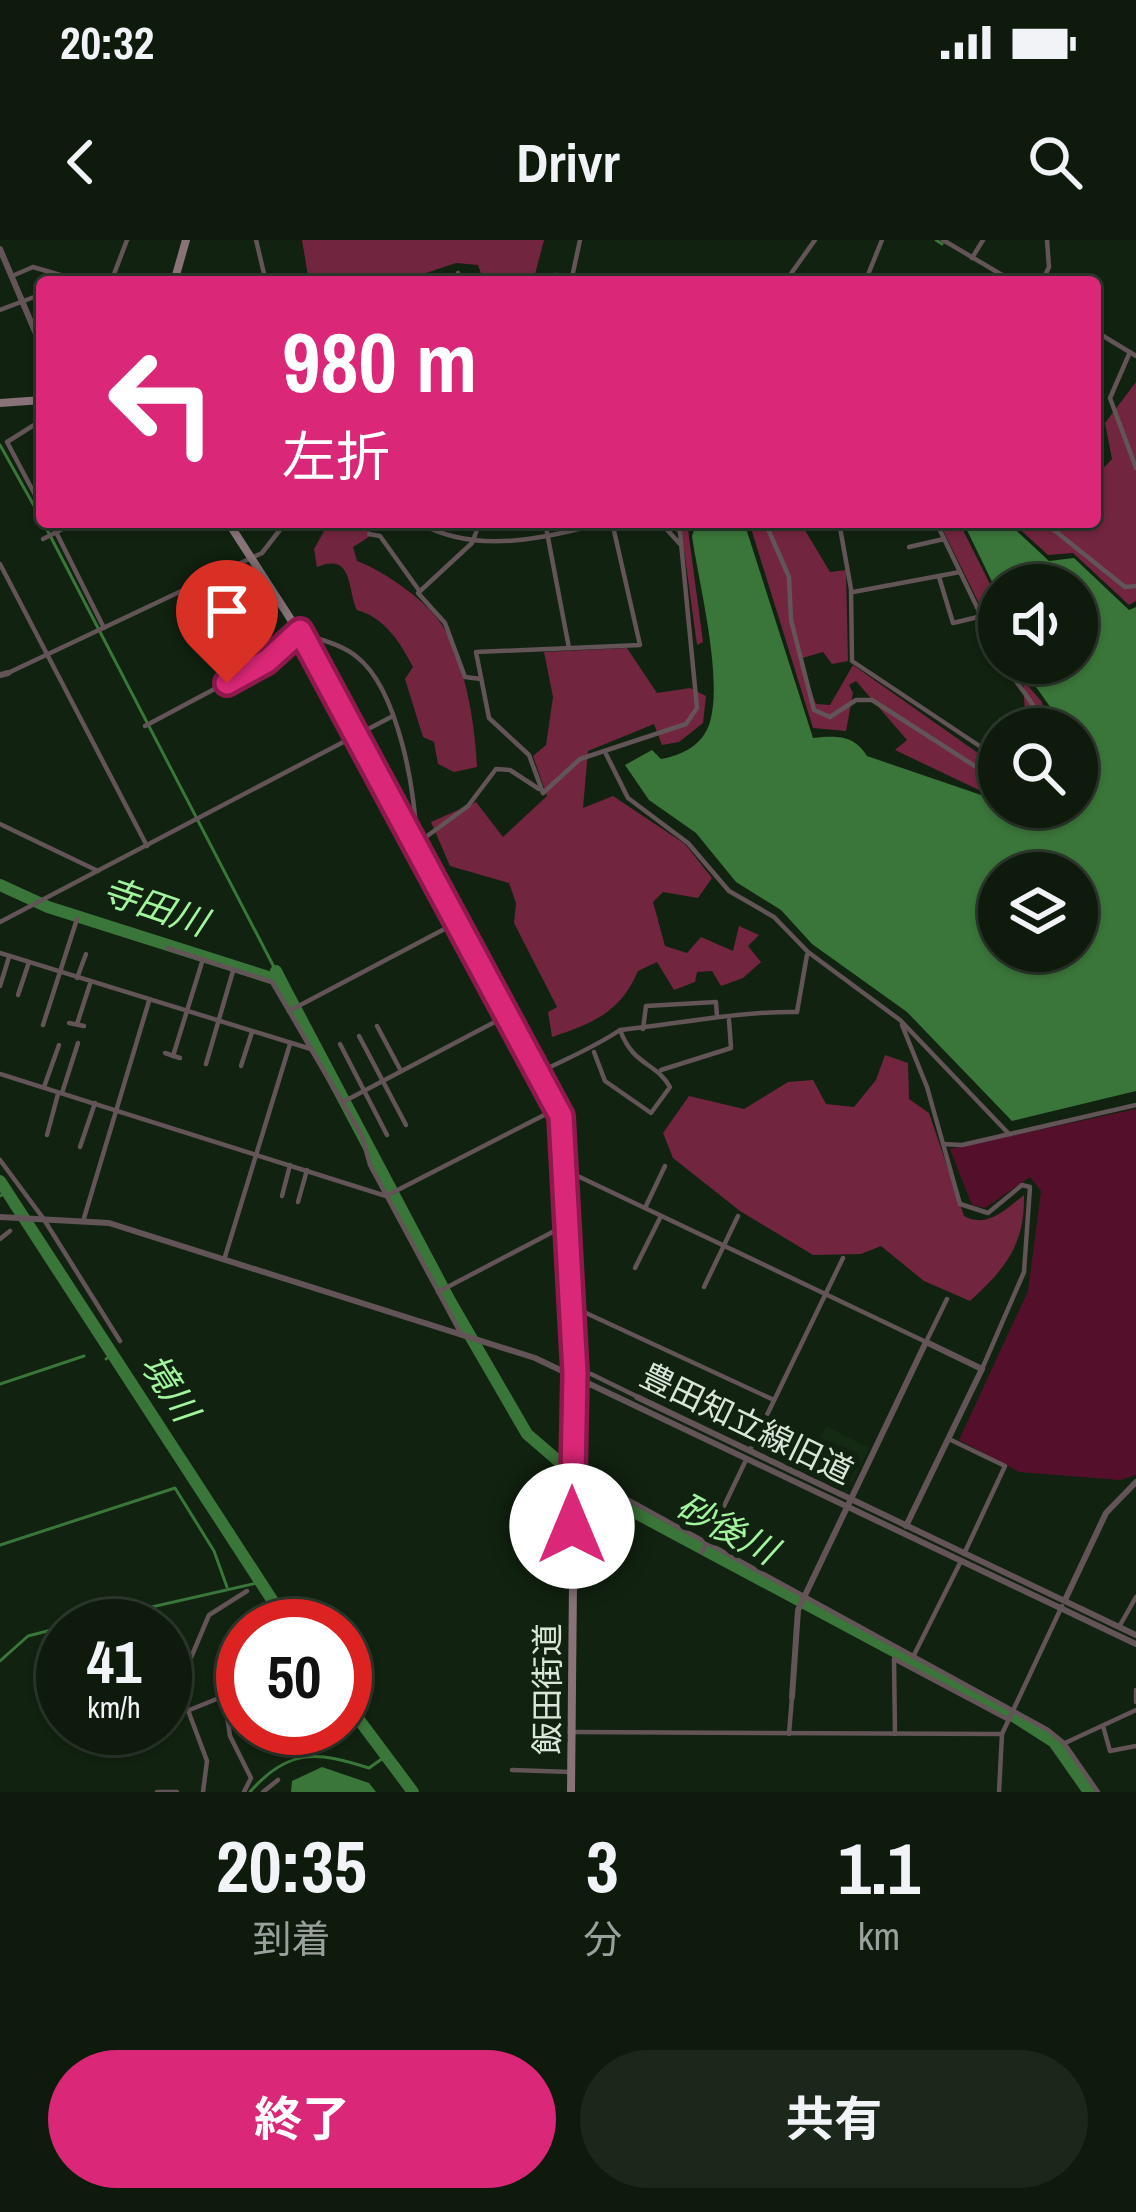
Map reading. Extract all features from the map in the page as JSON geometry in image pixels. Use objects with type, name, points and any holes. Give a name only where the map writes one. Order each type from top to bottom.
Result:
[{"type":"main road","points":[[177,276],[186,240]]},
{"type":"main road","points":[[0,403],[36,400]]},
{"type":"main road","name":"飯田街道","points":[[232,528],[301,633],[558,1108],[575,1373],[571,1792]]},
{"type":"street","points":[[114,276],[127,240]]},
{"type":"street","points":[[256,240],[265,276]]},
{"type":"street","points":[[573,276],[580,240]]},
{"type":"street","points":[[789,276],[815,240]]},
{"type":"street","points":[[867,276],[882,240]]},
{"type":"street","points":[[943,240],[997,276]]},
{"type":"street","points":[[973,258],[983,240]]},
{"type":"street","points":[[1045,276],[1049,267],[1047,240]]},
{"type":"street","points":[[0,248],[36,333]]},
{"type":"street","points":[[12,276],[33,267],[64,276]]},
{"type":"street","points":[[0,310],[36,296]]},
{"type":"street","points":[[1101,335],[1133,354],[1110,398],[1136,468]]},
{"type":"street","points":[[36,424],[7,442],[36,497]]},
{"type":"street","points":[[53,528],[104,628]]},
{"type":"street","points":[[44,539],[65,528]]},
{"type":"street","points":[[4,674],[49,657],[253,557],[270,546],[282,528]]},
{"type":"street","points":[[431,528],[448,536],[476,539],[549,537],[585,528]]},
{"type":"street","points":[[418,589],[476,539],[479,528]]},
{"type":"street","points":[[547,528],[569,648]]},
{"type":"street","points":[[543,793],[529,755],[490,722],[476,652],[640,645],[611,528]]},
{"type":"street","points":[[666,528],[681,544]]},
{"type":"street","points":[[543,793],[580,759],[607,754],[652,731],[686,724],[697,708],[680,528]]},
{"type":"street","points":[[768,528],[789,577],[791,620],[814,710],[830,717],[856,700],[872,700],[978,768]]},
{"type":"street","points":[[840,528],[851,590],[851,661],[978,746]]},
{"type":"street","points":[[939,528],[978,606]]},
{"type":"street","points":[[1052,528],[1125,587],[1136,586]]},
{"type":"street","points":[[369,534],[380,536],[426,606],[445,623],[465,677],[481,679]]},
{"type":"street","points":[[909,548],[944,539]]},
{"type":"street","points":[[0,564],[147,845]]},
{"type":"street","points":[[851,590],[857,593],[960,572]]},
{"type":"street","points":[[939,577],[953,623],[978,617]]},
{"type":"street","points":[[145,726],[267,661],[301,633],[356,655],[373,674],[393,716],[414,846],[468,806],[496,769],[511,770],[543,793]]},
{"type":"street","points":[[1016,684],[1035,708]]},
{"type":"street","points":[[0,922],[393,716]]},
{"type":"street","points":[[607,754],[628,798],[688,843],[729,891],[774,917],[808,952],[900,1020],[1009,1134]]},
{"type":"street","points":[[0,824],[98,871]]},
{"type":"street","points":[[43,1025],[77,920]]},
{"type":"street","points":[[290,1010],[454,923]]},
{"type":"street","points":[[167,948],[272,982],[344,1101],[387,1196],[465,1335]]},
{"type":"street","points":[[540,1072],[575,1054],[594,1052],[620,1030],[796,1012],[808,952]]},
{"type":"street","points":[[0,953],[311,1049]]},
{"type":"street","points":[[77,978],[86,955]]},
{"type":"street","points":[[0,986],[9,956]]},
{"type":"street","points":[[172,1056],[203,959]]},
{"type":"street","points":[[18,995],[28,962]]},
{"type":"street","points":[[206,1064],[233,969]]},
{"type":"street","points":[[77,1024],[91,982]]},
{"type":"street","points":[[84,1218],[149,1001]]},
{"type":"street","points":[[643,1029],[646,1006],[716,1002],[717,1019]]},
{"type":"street","points":[[344,1101],[506,1016]]},
{"type":"street","points":[[620,1030],[640,1064],[661,1070],[731,1048],[729,1018]]},
{"type":"street","points":[[900,1020],[960,1204],[974,1213],[988,1213],[1022,1186],[1030,1187],[1032,1199],[1021,1284],[951,1441],[906,1526]]},
{"type":"street","points":[[377,1026],[400,1071]]},
{"type":"street","points":[[241,1066],[252,1032]]},
{"type":"street","points":[[359,1036],[406,1126]]},
{"type":"street","points":[[47,1135],[77,1043]]},
{"type":"street","points":[[224,1260],[290,1044]]},
{"type":"street","points":[[340,1044],[387,1135]]},
{"type":"street","points":[[44,1087],[58,1045]]},
{"type":"street","points":[[594,1052],[605,1081],[649,1113],[670,1090],[661,1070]]},
{"type":"street","points":[[0,1073],[387,1196],[558,1108]]},
{"type":"street","points":[[80,1147],[95,1103]]},
{"type":"street","points":[[943,1144],[1136,1105]]},
{"type":"street","points":[[0,1160],[43,1218],[120,1341]]},
{"type":"street","points":[[282,1196],[290,1165]]},
{"type":"street","points":[[645,1208],[665,1166]]},
{"type":"street","points":[[298,1202],[307,1170]]},
{"type":"street","points":[[565,1170],[982,1369]]},
{"type":"street","points":[[635,1268],[661,1216]]},
{"type":"street","points":[[704,1287],[738,1216]]},
{"type":"street","points":[[1,1217],[84,1218],[575,1373]]},
{"type":"street","points":[[439,1291],[566,1226]]},
{"type":"street","points":[[0,1239],[10,1231]]},
{"type":"street","points":[[703,1549],[842,1258]]},
{"type":"street","points":[[789,1734],[799,1610],[947,1299]]},
{"type":"street","points":[[571,1306],[775,1400]]},
{"type":"street","name":"豊田知立線旧道","points":[[575,1373],[591,1374],[748,1455]]},
{"type":"street","name":"豊田知立線旧道","points":[[575,1373],[1136,1644]]},
{"type":"street","points":[[913,1657],[1005,1466],[951,1441]]},
{"type":"street","points":[[572,1471],[703,1549],[806,1594],[1013,1710],[1064,1743],[1098,1792]]},
{"type":"street","points":[[999,1792],[1002,1734],[1106,1514],[1136,1482]]},
{"type":"street","name":"豊田知立線旧道","points":[[849,1503],[906,1526],[962,1557]]},
{"type":"street","points":[[192,1654],[207,1617],[247,1591]]},
{"type":"street","points":[[1119,1627],[1136,1597]]},
{"type":"street","name":"豊田知立線旧道","points":[[1063,1605],[1136,1635]]},
{"type":"street","points":[[895,1734],[894,1659],[1009,1719]]},
{"type":"street","points":[[1064,1743],[1136,1706],[1136,1690]]},
{"type":"street","points":[[192,1710],[224,1696],[230,1736],[251,1778],[244,1792]]},
{"type":"street","points":[[192,1724],[207,1761],[202,1792]]},
{"type":"street","points":[[1102,1726],[1110,1750],[1136,1746]]},
{"type":"street","points":[[571,1732],[1002,1734]]},
{"type":"street","points":[[512,1770],[571,1772]]},
{"type":"street","points":[[263,1792],[278,1780]]},
{"type":"street","points":[[157,1792],[177,1792]]},
{"type":"shaded area","points":[[302,240],[544,240],[535,276],[482,276],[478,265],[456,263],[417,276],[308,276]]},
{"type":"shaded area","points":[[1136,382],[1136,601],[1129,605],[1098,576],[1098,564],[1085,564],[1073,553],[1048,555],[1019,528],[1101,528],[1101,471],[1112,459],[1105,423]]},
{"type":"shaded area","points":[[326,528],[371,528],[369,537],[353,547],[357,561],[406,589],[445,630],[468,697],[477,767],[454,772],[438,764],[434,742],[423,737],[405,679],[413,667],[403,649],[384,625],[357,610],[343,569],[329,564],[317,567],[314,549]]},
{"type":"shaded area","points":[[670,528],[688,528],[703,642],[697,645],[682,535]]},
{"type":"shaded area","points":[[695,528],[746,528],[813,738],[850,740],[867,756],[978,794],[978,828],[1098,828],[1098,708],[1051,708],[1034,684],[1098,684],[1098,581],[1129,610],[1136,607],[1136,1091],[1012,1121],[907,1012],[812,944],[781,910],[736,882],[696,833],[649,800],[625,765],[652,750],[661,759],[691,748],[710,722],[714,680],[692,536]]},
{"type":"shaded area","points":[[751,528],[804,528],[830,572],[846,570],[848,661],[832,664],[823,652],[799,659],[816,704],[830,705],[853,665],[978,753],[978,790],[895,750],[907,740],[856,681],[849,685],[853,693],[846,731],[813,728]]},
{"type":"shaded area","points":[[942,528],[962,528],[980,564],[978,601]]},
{"type":"shaded area","points":[[966,528],[1013,528],[1049,561],[1074,558],[1080,564],[983,564]]},
{"type":"shaded area","points":[[627,648],[657,693],[690,688],[706,696],[703,723],[679,742],[662,745],[654,724],[588,751],[583,808],[613,796],[685,844],[712,878],[698,898],[663,892],[653,902],[665,946],[687,953],[701,937],[733,951],[739,926],[759,935],[748,946],[761,962],[743,978],[721,986],[712,971],[697,972],[695,982],[674,990],[657,962],[638,971],[614,1007],[552,1037],[548,1012],[557,1007],[514,923],[516,903],[509,883],[450,866],[431,822],[476,802],[503,837],[547,796],[533,756],[546,745],[553,697],[544,652]]},
{"type":"shaded area","points":[[1023,684],[1026,684],[1043,708],[1025,708]]},
{"type":"shaded area","points":[[885,1055],[908,1063],[909,1099],[929,1113],[964,1216],[989,1219],[1024,1195],[1017,1242],[993,1278],[970,1301],[924,1281],[881,1246],[861,1254],[813,1255],[740,1211],[673,1158],[663,1133],[689,1096],[744,1109],[788,1082],[813,1080],[826,1104],[854,1107],[876,1080]]},
{"type":"shaded area","points":[[1136,1109],[1136,1475],[1120,1480],[1019,1472],[959,1440],[1028,1291],[1041,1191],[1030,1177],[985,1208],[972,1205],[950,1149]]},
{"type":"shaded area","points":[[826,1426],[869,1448],[847,1493],[804,1471]]},
{"type":"shaded area","points":[[322,1767],[369,1783],[376,1792],[291,1792],[292,1781]]},
{"type":"waterway","points":[[936,240],[942,244]]},
{"type":"waterway","points":[[0,445],[36,509]]},
{"type":"waterway","points":[[46,528],[276,971]]},
{"type":"waterway","name":"寺田川","points":[[0,885],[48,907],[281,981],[276,971]]},
{"type":"waterway","name":"砂後川","points":[[281,981],[450,1301],[527,1434],[591,1489],[1004,1710],[1054,1742],[1089,1792]]},
{"type":"waterway","name":"境川","points":[[0,1181],[271,1599]]},
{"type":"waterway","points":[[0,1196],[7,1192]]},
{"type":"waterway","points":[[106,1359],[112,1355]]},
{"type":"waterway","points":[[0,1384],[84,1356]]},
{"type":"waterway","points":[[0,1545],[175,1488],[214,1551],[227,1587]]},
{"type":"waterway","points":[[187,1599],[257,1583]]},
{"type":"waterway","points":[[0,1661],[36,1634]]},
{"type":"waterway","name":"境川","points":[[372,1737],[413,1792]]},
{"type":"waterway","points":[[250,1792],[292,1760],[320,1757],[369,1768],[386,1756]]},
{"type":"route","points":[[227,683],[267,661],[300,631],[558,1108],[564,1134],[575,1373],[572,1526]]}]
